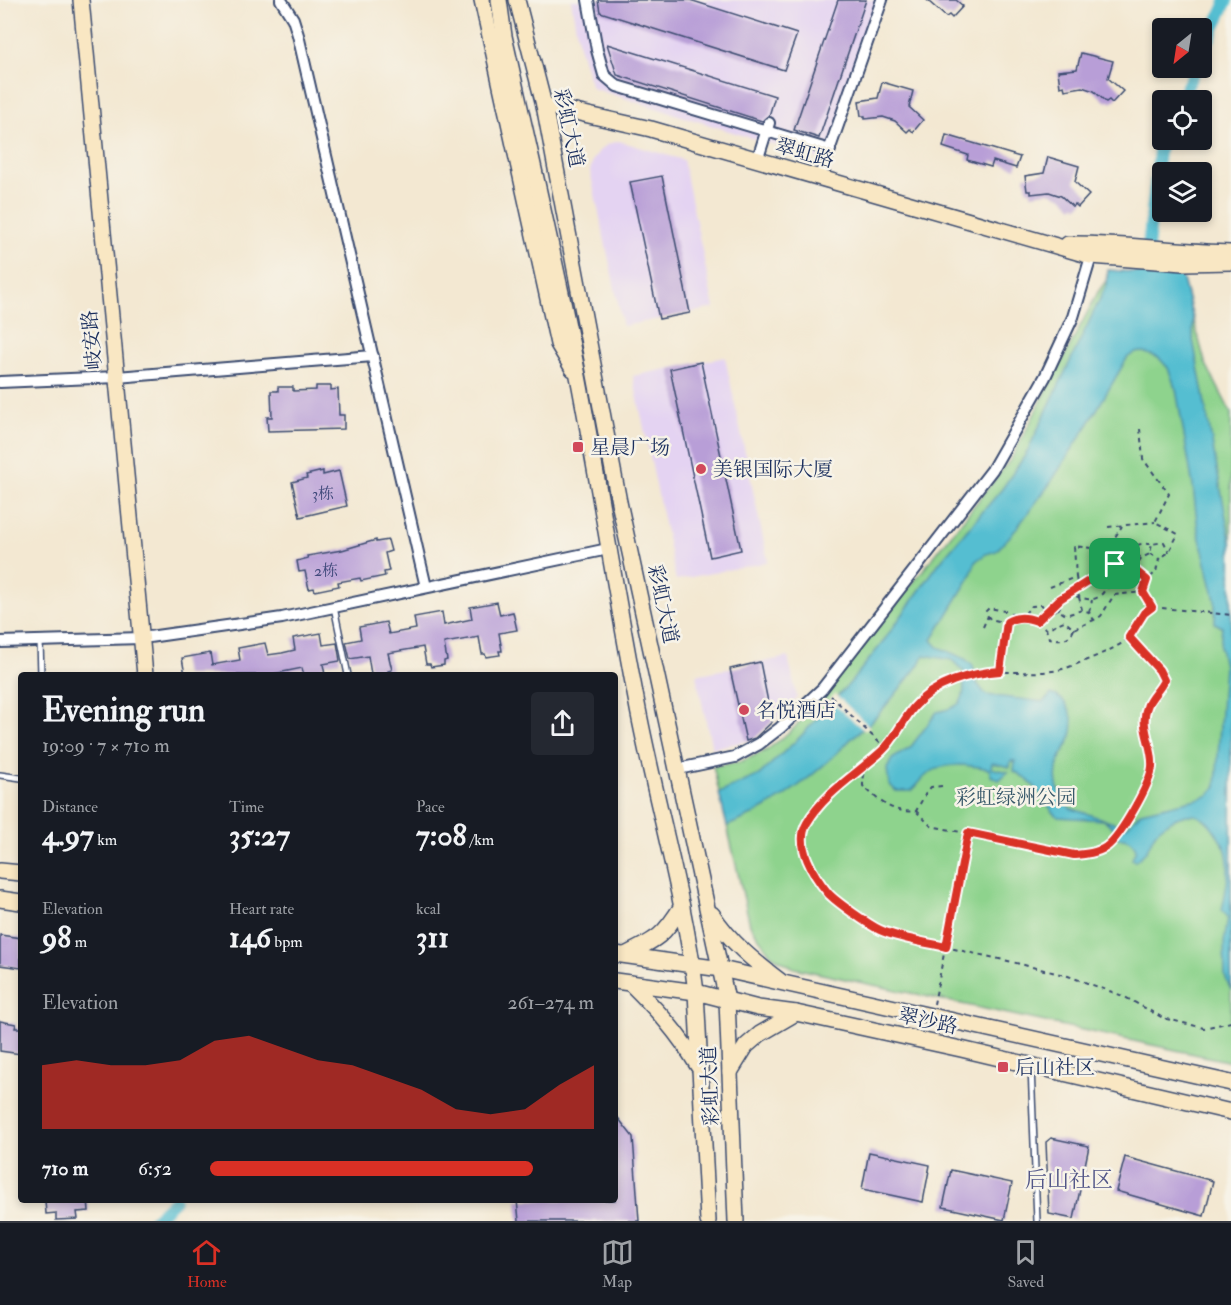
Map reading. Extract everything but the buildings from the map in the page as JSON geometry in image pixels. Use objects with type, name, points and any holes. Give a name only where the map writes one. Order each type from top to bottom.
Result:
[{"type":"main road","name":"岐安路","points":[[81,0],[146,672]]},
{"type":"main road","points":[[482,0],[558,344],[579,379]]},
{"type":"main road","name":"彩虹大道","points":[[499,0],[504,36],[579,379],[638,707],[682,906],[692,963],[696,992],[708,1221]]},
{"type":"main road","name":"彩虹大道","points":[[517,0],[544,105],[619,502],[727,1000],[736,1221]]},
{"type":"main road","name":"翠虹路","points":[[544,105],[651,129],[819,179],[1053,244],[1101,251],[1231,262]]},
{"type":"main road","name":"翠虹路","points":[[1183,257],[1231,253]]},
{"type":"main road","points":[[0,871],[18,873]]},
{"type":"main road","points":[[0,900],[18,902]]},
{"type":"main road","points":[[620,954],[657,940],[670,926],[682,906]]},
{"type":"main road","points":[[708,908],[721,929],[748,957],[785,984]]},
{"type":"main road","name":"翠沙路","points":[[620,954],[721,969],[1231,1083]]},
{"type":"main road","points":[[622,982],[662,1014],[682,1038],[700,1069]]},
{"type":"main road","name":"翠沙路","points":[[622,982],[696,992],[758,1008],[796,1014],[1030,1065],[1231,1112]]},
{"type":"main road","points":[[730,1072],[746,1046],[760,1034],[796,1014]]},
{"type":"street","points":[[281,0],[293,19],[298,34],[426,587]]},
{"type":"street","points":[[588,0],[604,75],[617,86],[768,127],[830,150]]},
{"type":"street","points":[[819,179],[882,0]]},
{"type":"street","points":[[757,161],[768,127]]},
{"type":"street","points":[[678,769],[735,757],[759,744],[822,689],[992,470],[1045,376],[1101,251]]},
{"type":"street","points":[[0,382],[117,377],[372,356]]},
{"type":"street","points":[[0,642],[142,638],[282,618],[608,549]]},
{"type":"lane","points":[[334,607],[347,672]]},
{"type":"lane","points":[[40,641],[41,672]]},
{"type":"lane","points":[[0,775],[18,778]]},
{"type":"lane","points":[[1030,1065],[1037,1221]]},
{"type":"path","points":[[1140,429],[1143,459],[1169,494],[1155,522]]},
{"type":"path","points":[[1108,527],[1155,522],[1178,534],[1169,552],[1159,560],[1156,572],[1147,580],[1143,592],[1152,607]]},
{"type":"path","points":[[1082,610],[1076,577],[1074,546],[1107,550],[1122,526]]},
{"type":"path","points":[[1037,621],[1068,594],[1115,564],[1138,544],[1164,542],[1169,552]]},
{"type":"path","points":[[1136,555],[1138,544]]},
{"type":"path","points":[[1150,554],[1152,544]]},
{"type":"path","points":[[1130,549],[1141,558]]},
{"type":"path","points":[[1150,554],[1159,560]]},
{"type":"path","points":[[1068,594],[1092,600],[1101,596],[1106,588],[1124,583],[1128,575],[1136,571],[1141,558],[1150,554]]},
{"type":"path","points":[[1121,570],[1124,560],[1136,555]]},
{"type":"path","points":[[1115,564],[1128,575]]},
{"type":"path","points":[[1136,571],[1147,580]]},
{"type":"path","points":[[1099,575],[1106,588]]},
{"type":"path","points":[[1050,587],[1076,577]]},
{"type":"path","points":[[1015,618],[1010,612],[989,608],[985,612],[990,618],[1007,622],[1015,618],[1029,618],[1037,621],[1046,629],[1049,638],[1063,640],[1071,636],[1074,629],[1101,616],[1114,595],[1143,592]]},
{"type":"path","points":[[1058,610],[1068,594]]},
{"type":"path","points":[[1089,612],[1092,600]]},
{"type":"path","points":[[1029,618],[1026,612],[1032,606],[1042,606],[1045,612]]},
{"type":"path","points":[[1231,615],[1152,607],[1144,613],[1129,637],[1123,642],[1067,668],[1039,673],[982,672],[953,682],[927,695],[915,706],[885,748],[817,808],[806,824],[802,836],[809,865],[829,894],[878,929],[904,938],[1068,976],[1123,996],[1163,1018],[1204,1028],[1231,1022]]},
{"type":"path","points":[[1045,612],[1058,610],[1066,615],[1082,610],[1089,612],[1094,620]]},
{"type":"path","points":[[1046,629],[1064,621],[1066,615]]},
{"type":"path","points":[[983,627],[988,616]]},
{"type":"path","points":[[1064,621],[1074,629]]},
{"type":"path","points":[[1000,671],[1007,622]]},
{"type":"path","points":[[916,811],[931,826],[1074,855],[1092,853],[1105,848],[1135,808],[1148,782],[1152,766],[1144,724],[1147,707],[1164,680],[1159,670],[1129,637]]},
{"type":"path","points":[[831,696],[885,748]]},
{"type":"path","points":[[870,761],[863,774],[863,786],[879,802],[893,809],[905,812],[916,811]]},
{"type":"path","points":[[916,811],[931,787],[942,786]]},
{"type":"path","points":[[931,1015],[968,833]]},
{"type":"shaded area","points":[[571,0],[878,0],[828,162],[592,88],[579,46]]},
{"type":"shaded area","points":[[619,141],[683,160],[714,308],[623,326],[590,171],[599,151],[608,144]]},
{"type":"shaded area","name":"美银国际大厦","points":[[725,357],[768,562],[676,580],[633,376]]},
{"type":"shaded area","name":"名悦酒店","points":[[788,657],[797,698],[753,740],[712,748],[696,675]]},
{"type":"green space","name":"彩虹绿洲公园","points":[[1108,270],[1182,276],[1205,362],[1231,413],[1231,1062],[794,968],[771,955],[750,925],[713,766],[740,762],[767,750],[794,728],[848,665],[1011,459],[1098,292],[1106,281]]},
{"type":"water","points":[[1108,270],[1182,276],[1193,319],[1193,340],[1231,544],[1231,990],[1225,976],[1224,942],[1228,917],[1222,910],[1228,865],[1226,850],[1213,829],[1201,817],[1187,815],[1163,826],[1141,857],[1135,861],[1132,859],[1136,849],[1133,844],[1126,839],[1118,838],[1114,828],[1104,820],[1058,817],[1035,787],[1014,771],[1015,761],[1011,761],[1010,767],[992,763],[991,768],[1008,772],[999,780],[991,776],[989,769],[957,765],[935,770],[911,791],[896,791],[889,784],[887,769],[892,759],[910,748],[937,712],[953,707],[961,700],[964,689],[964,672],[952,660],[924,655],[904,684],[871,722],[793,790],[761,810],[727,826],[719,793],[759,775],[801,736],[850,683],[880,646],[939,563],[1002,489],[1026,454],[1106,286]],"holes":[[[1143,352],[1159,358],[1168,368],[1176,389],[1193,486],[1198,530],[1215,600],[1215,623],[1222,627],[1220,647],[1224,666],[1216,786],[1209,795],[1201,798],[1141,812],[1126,827],[1070,808],[1059,793],[1056,780],[1057,767],[1070,739],[1073,723],[1070,710],[1062,700],[1051,694],[1044,702],[986,695],[976,682],[973,666],[965,659],[938,647],[932,640],[970,577],[976,561],[996,551],[1013,533],[1049,485],[1127,358],[1134,353]]]},
{"type":"pier","points":[[835,694],[870,727],[865,731],[829,700]]},
{"type":"waterway","points":[[1212,33],[1227,0]]},
{"type":"waterway","points":[[1185,90],[1191,78]]},
{"type":"waterway","points":[[1145,273],[1159,150]]},
{"type":"waterway","points":[[153,1221],[172,1203]]},
{"type":"place","name":"星晨广场","points":[[578,447]]},
{"type":"place","name":"美银国际大厦","points":[[701,469]]},
{"type":"place","name":"名悦酒店","points":[[744,710]]},
{"type":"place","name":"后山社区","points":[[1003,1067]]},
{"type":"district","name":"后山社区","points":[[1069,1180]]},
{"type":"route","points":[[1115,564],[1128,575],[1136,571],[1147,580],[1143,592],[1152,607],[1144,613],[1129,637],[1159,670],[1164,680],[1147,707],[1144,724],[1152,766],[1148,782],[1135,808],[1105,848],[1092,853],[1074,855],[968,833],[946,947],[904,938],[878,929],[829,894],[809,865],[802,836],[806,824],[817,808],[883,750],[897,734],[915,706],[927,695],[938,688],[982,672],[1000,671],[1007,622],[1015,618],[1029,618],[1037,621],[1060,599],[1115,564]]}]
